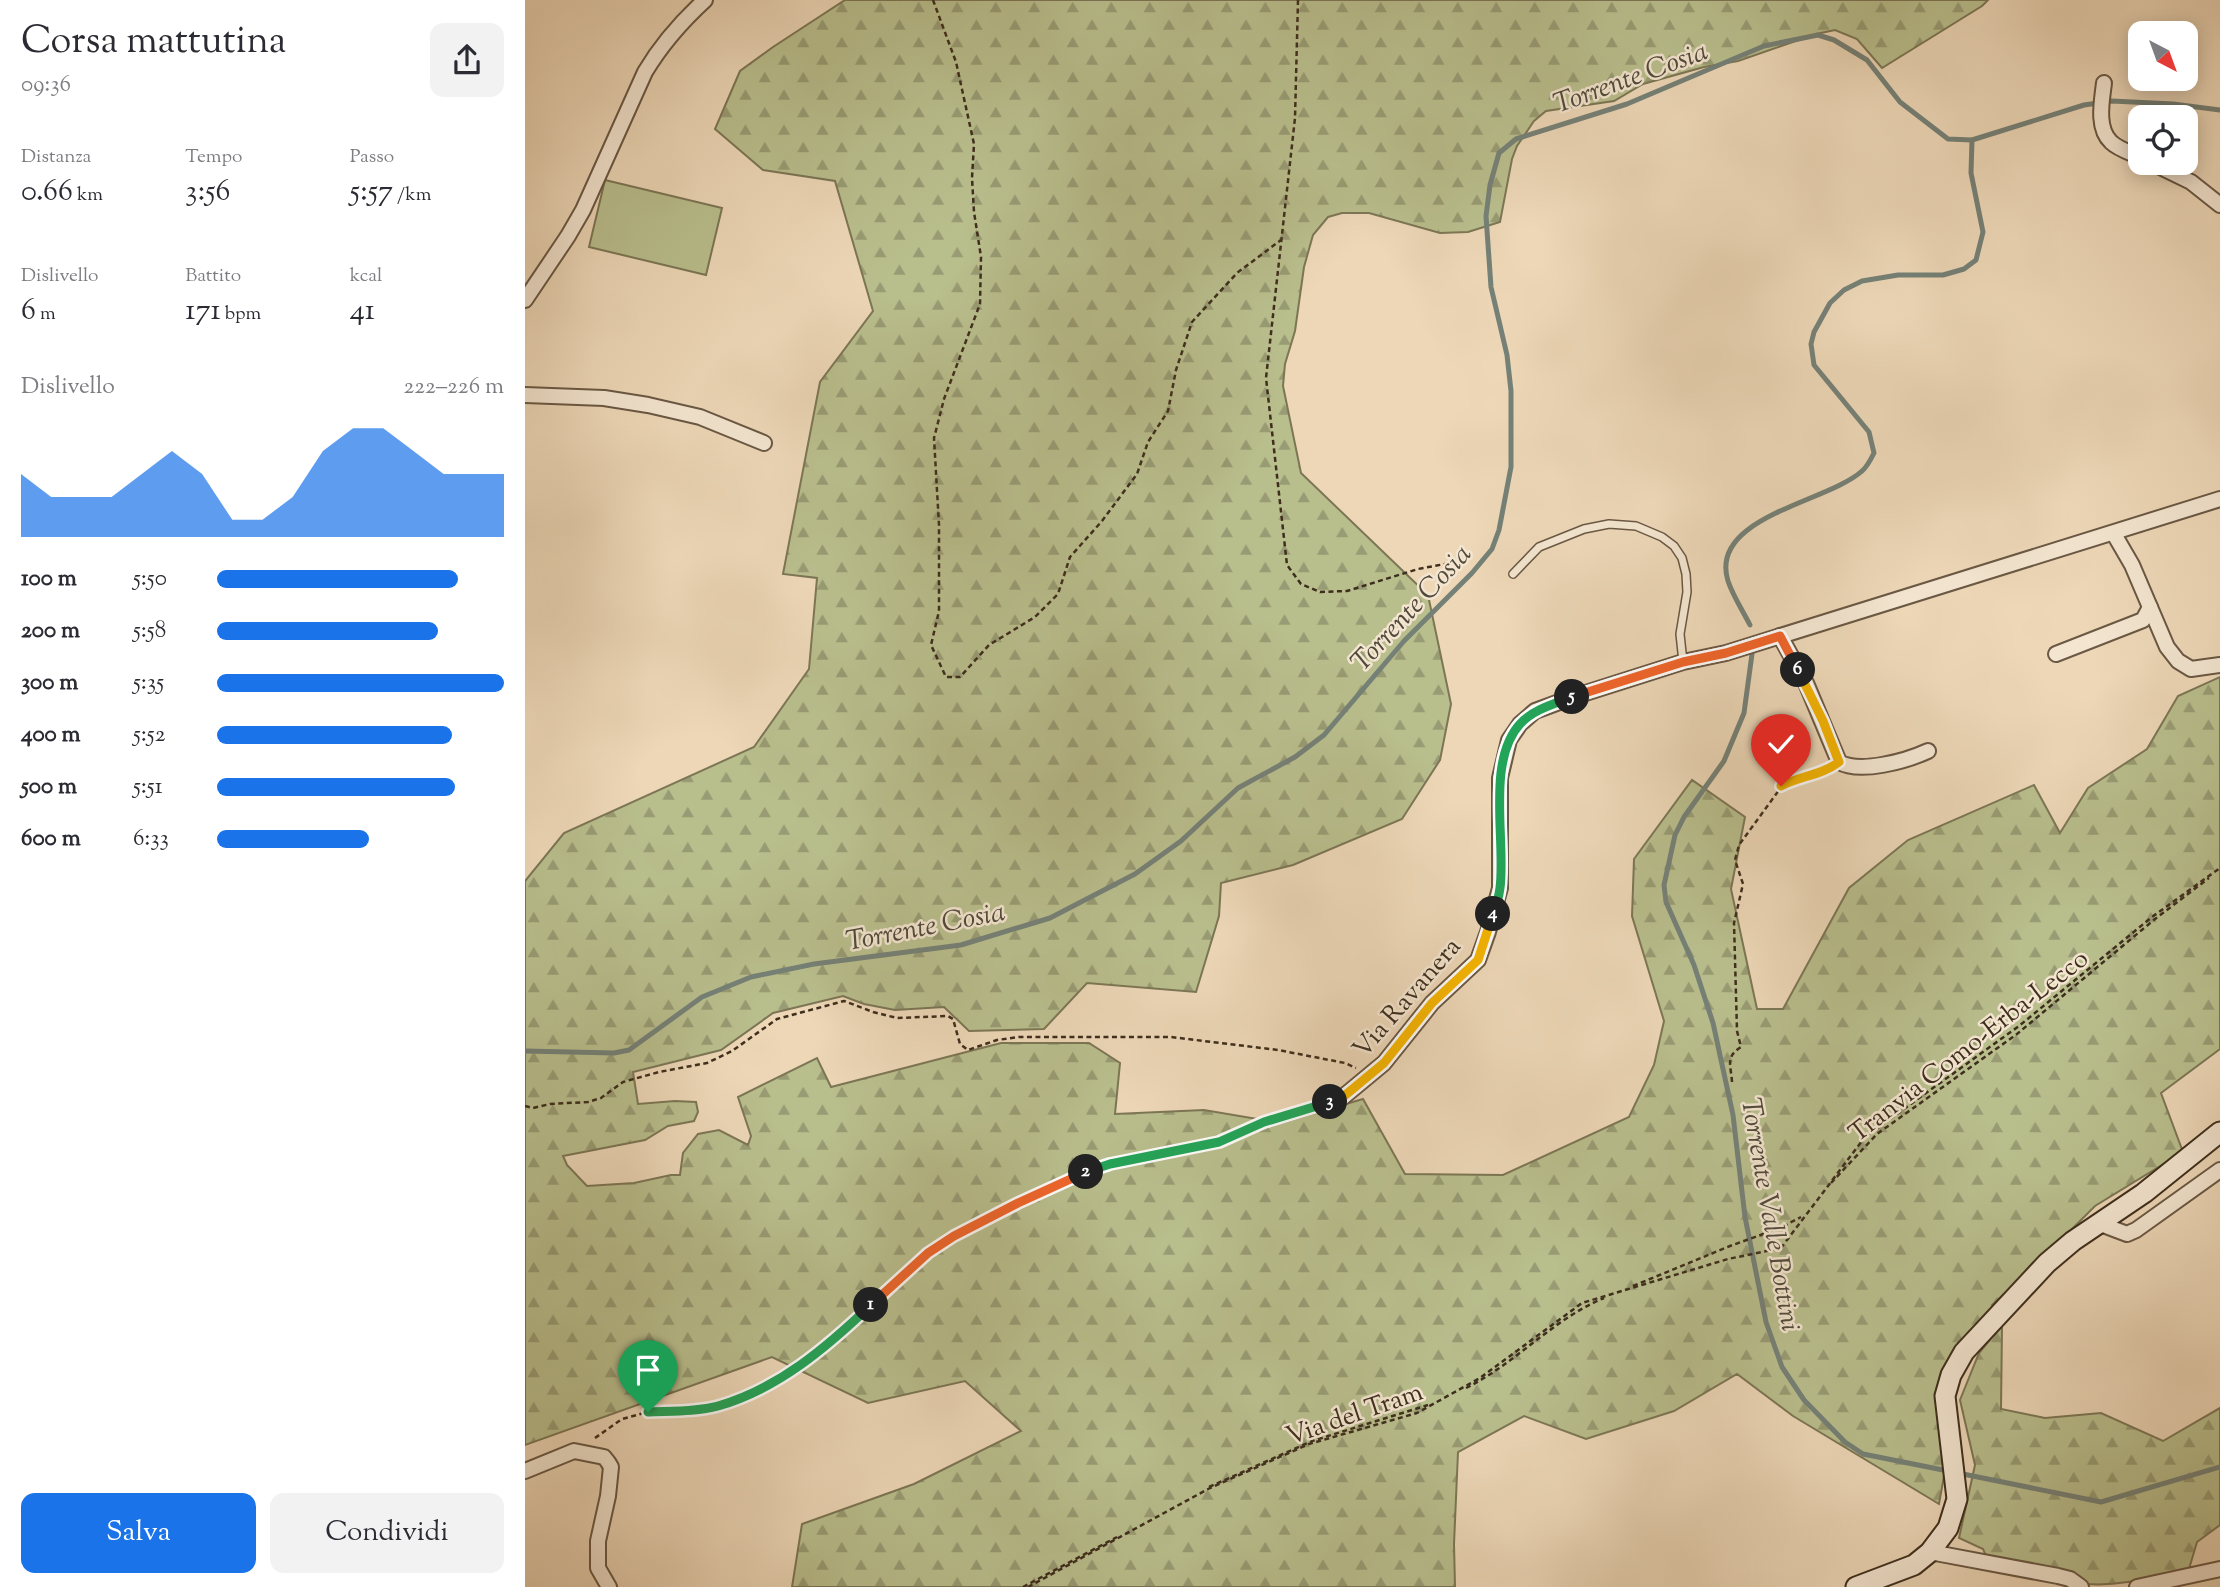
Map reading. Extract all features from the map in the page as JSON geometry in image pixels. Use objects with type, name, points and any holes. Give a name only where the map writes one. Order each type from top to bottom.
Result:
[{"type":"street","points":[[525,300],[583,210],[656,53],[705,0]]},
{"type":"street","points":[[2103,83],[2101,118],[2105,135],[2112,143],[2128,151]]},
{"type":"street","points":[[2176,175],[2190,182],[2220,205]]},
{"type":"street","points":[[525,395],[604,398],[648,405],[700,417],[764,443]]},
{"type":"street","name":"Via Ravanera","points":[[1343,1097],[1384,1063],[1432,1003],[1478,960],[1489,932],[1500,888],[1500,778],[1509,740],[1520,724],[1535,711],[1683,662],[1726,653],[2220,499]]},
{"type":"street","points":[[2114,534],[2132,565],[2167,647],[2178,661],[2191,669],[2220,665]]},
{"type":"street","points":[[2056,654],[2143,620],[2150,607]]},
{"type":"street","points":[[1780,636],[1810,692],[1839,762],[1848,768],[1871,766],[1915,757],[1928,751]]},
{"type":"street","points":[[1856,1587],[1913,1565],[1930,1552],[1948,1528],[1957,1499],[1945,1396],[1951,1375],[1964,1352],[2047,1264],[2098,1223],[2144,1193],[2220,1132]]},
{"type":"street","points":[[2098,1223],[2127,1234],[2220,1170]]},
{"type":"street","points":[[525,1471],[574,1451],[604,1457],[611,1467],[598,1541],[598,1568],[609,1587]]},
{"type":"street","points":[[1930,1552],[2058,1576],[2070,1579],[2081,1587]]},
{"type":"street","points":[[2137,1587],[2220,1569]]},
{"type":"lane","points":[[1513,574],[1539,547],[1584,529],[1609,524],[1636,526],[1662,537],[1674,546],[1682,558],[1686,574],[1687,592],[1680,634],[1683,662]]},
{"type":"path","points":[[933,0],[956,62],[974,144],[974,212],[981,257],[980,304],[944,399],[934,438],[939,525],[939,611],[931,645],[946,677],[960,677],[989,645],[1035,618],[1058,594],[1070,557],[1103,520],[1137,474],[1148,442],[1168,411],[1176,370],[1192,322],[1237,273],[1281,240]]},
{"type":"path","points":[[1298,0],[1295,117],[1266,379],[1287,565],[1301,584],[1319,592],[1347,591],[1417,569],[1461,561]]},
{"type":"path","points":[[1732,1082],[1729,1061],[1732,1053],[1741,1047],[1737,1031],[1734,923],[1743,884],[1735,860],[1739,845],[1781,786],[1796,778],[1831,768],[1839,762]]},
{"type":"path","points":[[1025,1587],[1217,1482],[1312,1441],[1421,1408],[1469,1387],[1488,1377],[1597,1301],[1780,1228],[1803,1216],[1865,1137],[2019,1026],[2152,917],[2220,869]]},
{"type":"path","points":[[525,1106],[533,1108],[550,1104],[588,1102],[601,1098],[622,1082],[708,1063],[732,1051],[777,1019],[844,1001],[873,1013],[897,1018],[948,1016],[953,1019],[960,1044],[968,1050],[997,1040],[1019,1037],[1171,1037],[1278,1050],[1345,1062],[1371,1075]]},
{"type":"path","points":[[574,1451],[622,1419],[648,1412],[717,1406],[761,1390],[843,1332],[928,1253],[954,1236],[1018,1203],[1110,1164],[1219,1142],[1264,1122],[1343,1097]]},
{"type":"path","name":"Via del Tram","points":[[1025,1587],[1235,1477],[1309,1444],[1417,1413],[1480,1378],[1582,1303],[1728,1259],[1781,1248],[1803,1216]]},
{"type":"green space","points":[[845,0],[1988,0],[1882,68],[1857,39],[1835,30],[1738,61],[1704,67],[1643,84],[1614,101],[1546,111],[1534,121],[1517,146],[1500,222],[1468,232],[1440,233],[1369,213],[1342,213],[1328,217],[1313,235],[1304,267],[1295,331],[1285,364],[1283,386],[1301,473],[1428,595],[1451,704],[1440,760],[1402,819],[1293,865],[1221,883],[1219,916],[1196,992],[1087,983],[1044,1029],[969,1031],[944,1007],[895,1010],[864,1004],[843,996],[773,1013],[721,1050],[633,1072],[638,1104],[696,1102],[698,1112],[694,1121],[668,1126],[645,1140],[563,1156],[567,1165],[587,1186],[634,1183],[680,1175],[683,1153],[698,1134],[719,1130],[748,1145],[751,1136],[738,1097],[817,1058],[831,1087],[1001,1043],[1089,1043],[1120,1063],[1115,1114],[1204,1110],[1281,1123],[1363,1099],[1405,1174],[1503,1175],[1629,1117],[1654,1065],[1664,1021],[1632,916],[1634,859],[1692,780],[1745,817],[1731,889],[1757,1009],[1783,1009],[1849,888],[1908,840],[2034,785],[2060,833],[2088,788],[2147,749],[2178,696],[2220,677],[2220,1049],[2161,1093],[2183,1152],[2095,1206],[1992,1305],[1996,1316],[1948,1369],[1946,1465],[1939,1504],[1793,1416],[1737,1374],[1674,1411],[1586,1439],[1524,1416],[1458,1452],[1455,1587],[792,1587],[802,1524],[914,1484],[1021,1431],[965,1381],[868,1403],[772,1357],[525,1445],[525,881],[564,833],[754,747],[809,669],[817,578],[783,574],[820,382],[873,311],[835,181],[763,170],[715,129],[740,71]]},
{"type":"green space","points":[[605,180],[722,208],[706,275],[589,247]]},
{"type":"green space","points":[[2002,1325],[2001,1409],[2045,1418],[2101,1413],[2163,1441],[2220,1408],[2220,1525],[2197,1542],[2189,1569],[2126,1582],[2087,1584],[1987,1558],[1983,1549],[1959,1538],[1975,1465],[1960,1400],[1979,1353]]},
{"type":"waterway","name":"Torrente Cosia","points":[[525,1051],[614,1053],[629,1050],[702,997],[751,977],[814,964],[961,945],[1050,918],[1135,874],[1181,841],[1238,788],[1295,757],[1324,735],[1404,641],[1472,573],[1492,549],[1499,530],[1511,467],[1511,391],[1507,355],[1491,287],[1486,216],[1490,185],[1499,153],[1516,139],[1627,104],[1764,46],[1818,35],[1834,40],[1867,60],[1900,102],[1948,139],[1972,140],[2084,105],[2112,101],[2220,110]]},
{"type":"waterway","name":"Torrente Valle Bottini","points":[[1750,625],[1728,581],[1727,559],[1736,541],[1753,526],[1775,514],[1846,482],[1864,469],[1874,453],[1869,432],[1814,365],[1811,344],[1814,332],[1830,303],[1844,290],[1862,281],[1898,275],[1943,275],[1964,269],[1976,260],[1983,232],[1971,173],[1972,140]]},
{"type":"waterway","name":"Torrente Valle Bottini","points":[[1752,654],[1744,713],[1724,761],[1684,817],[1675,835],[1664,885],[1666,902],[1694,965],[1713,1023],[1733,1115],[1745,1217],[1766,1322],[1782,1367],[1804,1400],[1845,1442],[1863,1454],[1948,1471]]},
{"type":"waterway","name":"Torrente Valle Bottini","points":[[1958,1473],[2101,1502],[2220,1467]]},
{"type":"route","points":[[648,1412],[717,1406],[761,1390],[843,1332],[928,1253],[954,1236],[1018,1203],[1110,1164],[1219,1142],[1264,1122],[1343,1097],[1371,1075],[1384,1063],[1432,1003],[1478,960],[1489,932],[1500,888],[1500,778],[1509,740],[1520,724],[1535,711],[1683,662],[1726,653],[1780,636],[1806,682],[1839,762],[1831,768],[1796,778],[1781,786]]}]
